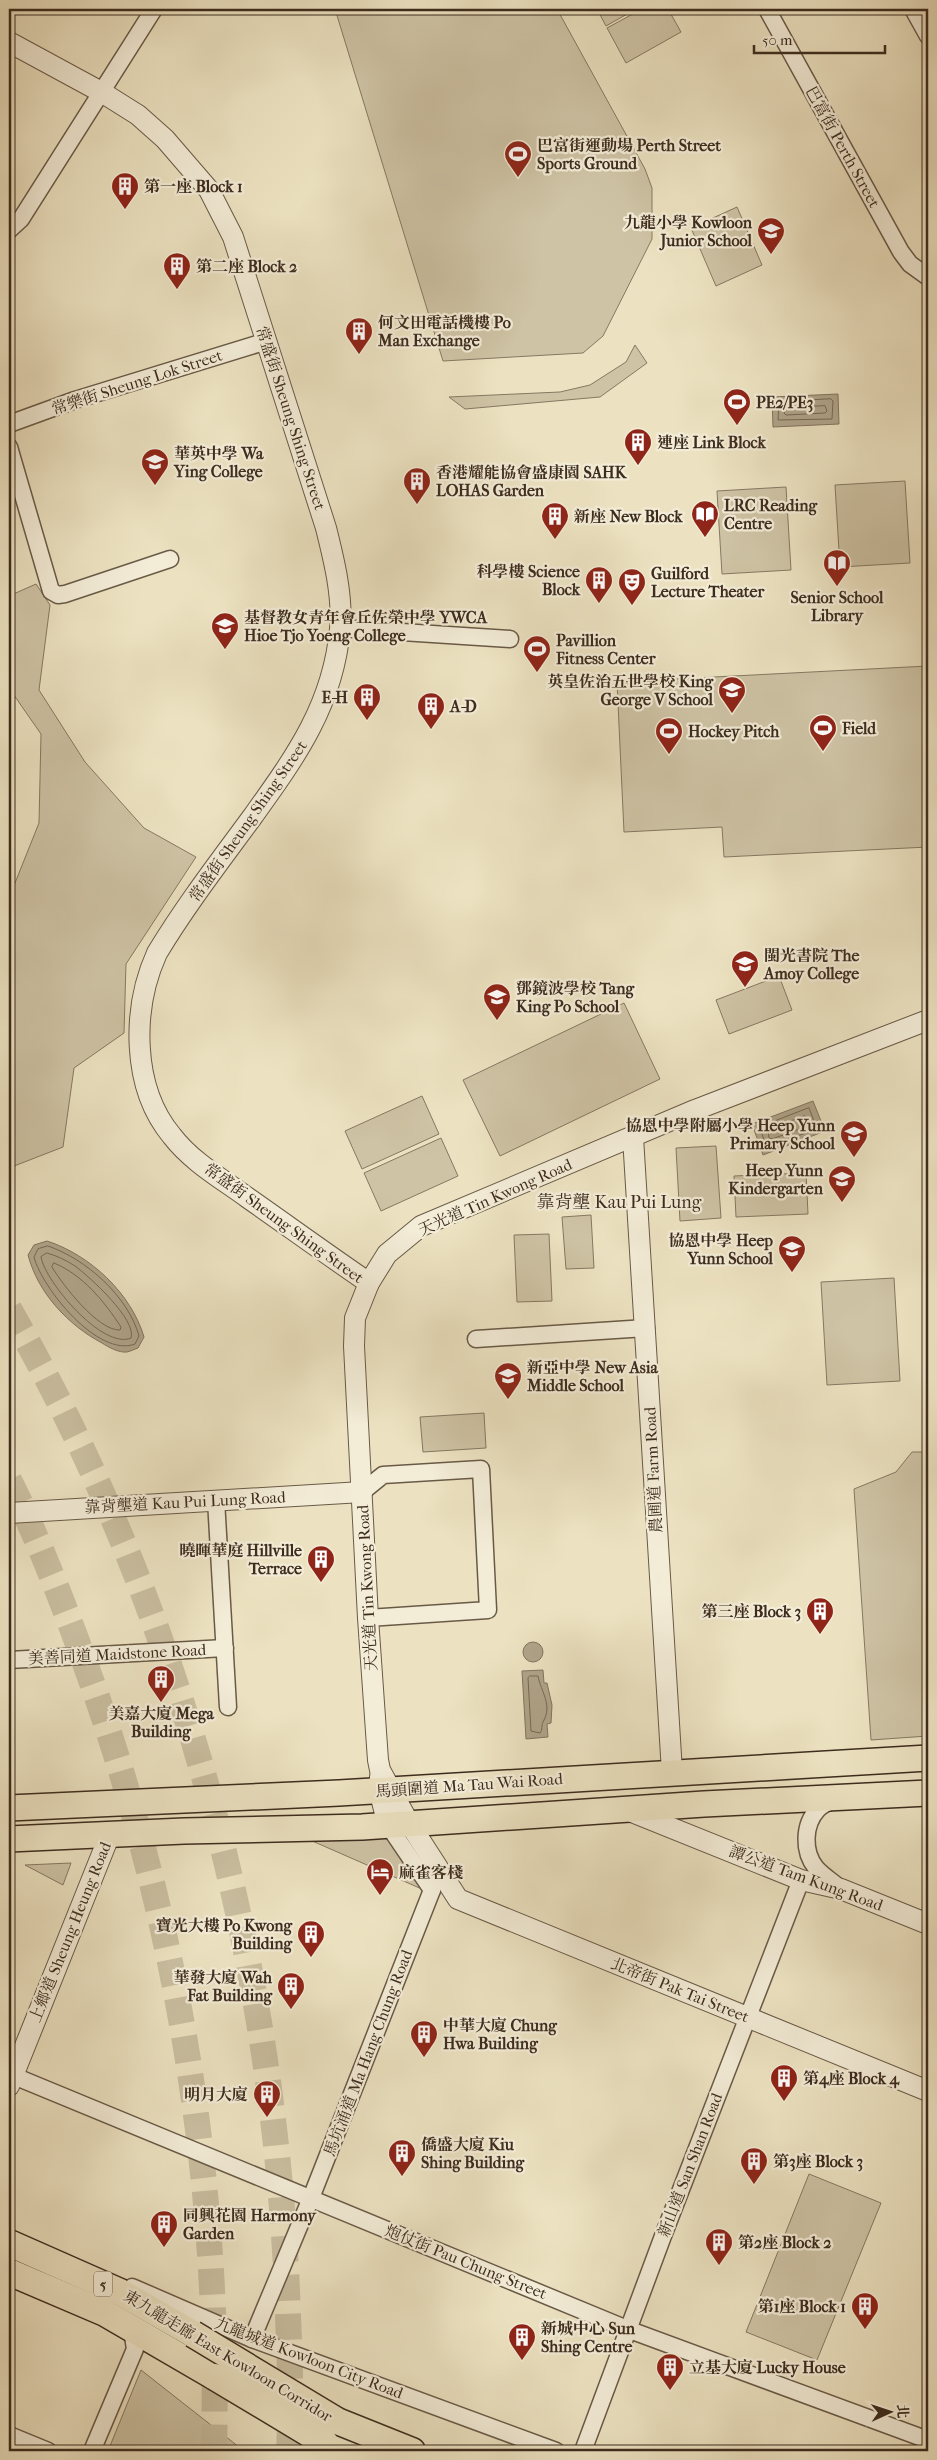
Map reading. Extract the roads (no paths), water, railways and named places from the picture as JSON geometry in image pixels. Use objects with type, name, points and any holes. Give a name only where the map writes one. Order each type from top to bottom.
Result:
[{"type":"highway","name":"東九龍走廊 East Kowloon Corridor","points":[[9,2242],[92,2279],[144,2305],[334,2438]]},
{"type":"highway","name":"東九龍走廊 East Kowloon Corridor","points":[[9,2272],[119,2320],[334,2438],[390,2451]]},
{"type":"highway","points":[[334,2438],[412,2451]]},
{"type":"main road","name":"馬頭圍道 Ma Tau Wai Road","points":[[9,1808],[384,1783],[672,1772],[928,1758]]},
{"type":"main road","points":[[9,1839],[399,1824],[704,1804],[928,1792]]},
{"type":"street","points":[[9,230],[21,220],[103,93],[154,9]]},
{"type":"street","name":"巴富街 Perth Street","points":[[768,9],[901,252],[910,264],[928,277]]},
{"type":"street","points":[[913,9],[928,36]]},
{"type":"street","name":"常盛街 Sheung Shing Street","points":[[9,42],[103,93],[138,115],[165,139],[209,190],[233,237],[332,552],[338,591],[340,628],[328,689],[310,733],[298,753],[156,952],[144,988],[140,1008],[141,1044],[149,1093],[162,1122],[172,1137],[204,1166],[369,1283]]},
{"type":"street","name":"常樂街 Sheung Lok Street","points":[[9,424],[75,400],[267,341]]},
{"type":"street","points":[[9,447],[51,592],[58,595],[65,594],[170,559]]},
{"type":"street","points":[[340,628],[510,639]]},
{"type":"street","name":"天光道 Tin Kwong Road","points":[[399,1824],[384,1783],[368,1618],[355,1318],[369,1283],[387,1254],[421,1226],[695,1110],[928,1020]]},
{"type":"street","name":"農圃道 Farm Road","points":[[633,1137],[672,1772]]},
{"type":"street","points":[[476,1339],[646,1328]]},
{"type":"street","points":[[362,1492],[383,1475],[481,1469],[488,1610],[368,1618]]},
{"type":"street","name":"靠背壟道 Kau Pui Lung Road","points":[[9,1512],[362,1492]]},
{"type":"street","points":[[216,1500],[228,1707]]},
{"type":"street","name":"美善同道 Maidstone Road","points":[[9,1660],[225,1648]]},
{"type":"street","points":[[839,1798],[819,1808],[815,1813],[809,1824],[806,1844],[812,1862],[818,1870],[841,1889]]},
{"type":"street","name":"譚公道 Tam Kung Road","points":[[627,1810],[801,1880],[841,1889],[928,1924]]},
{"type":"street","points":[[399,1824],[432,1890]]},
{"type":"street","points":[[399,1824],[458,1899]]},
{"type":"street","name":"上鄉道 Sheung Heung Road","points":[[10,2079],[110,1834]]},
{"type":"street","name":"新山道 San Shan Road","points":[[583,2451],[627,2329],[801,1880]]},
{"type":"street","name":"北帝街 Pak Tai Street","points":[[432,1890],[928,2091]]},
{"type":"street","name":"馬坑涌道 Ma Hang Chung Road","points":[[252,2338],[311,2198],[432,1890]]},
{"type":"street","name":"炮仗街 Pau Chung Street","points":[[10,2079],[311,2198],[627,2329],[928,2440]]},
{"type":"street","name":"九龍城道 Kowloon City Road","points":[[9,2233],[252,2338],[556,2451]]},
{"type":"street","points":[[9,2278],[121,2324],[131,2331],[134,2349],[92,2451]]},
{"type":"street","points":[[9,2436],[48,2451]]},
{"type":"water","points":[[838,394],[839,424],[773,427],[772,397]]},
{"type":"water","points":[[813,1101],[825,1131],[763,1155],[752,1124]]},
{"type":"water","points":[[47,1241],[63,1247],[93,1266],[119,1291],[138,1321],[144,1337],[138,1348],[124,1352],[110,1348],[89,1336],[56,1306],[39,1282],[28,1255],[34,1245]]},
{"type":"water","points":[[533,1642],[540,1645],[543,1652],[540,1659],[533,1662],[526,1659],[523,1652],[526,1645]]},
{"type":"water","points":[[543,1670],[544,1683],[547,1683],[552,1705],[551,1723],[547,1724],[548,1737],[526,1739],[522,1671]]},
{"type":"tunnel","points":[[9,1309],[69,1421],[121,1538],[167,1659],[206,1783],[237,1909],[261,2036],[278,2164],[289,2330],[289,2451]]},
{"type":"tunnel","points":[[9,1480],[59,1595],[86,1666],[118,1761],[145,1857],[168,1954],[187,2052],[201,2151],[210,2251],[214,2351],[214,2451]]},
{"type":"place","name":"巴富街運動場 Perth Street Sports Ground","points":[[518,178]]},
{"type":"place","name":"第一座 Block 1","points":[[125,210]]},
{"type":"place","name":"九龍小學 Kowloon Junior School","points":[[771,255]]},
{"type":"place","name":"第二座 Block 2","points":[[177,290]]},
{"type":"place","name":"何文田電話機樓 Po Man Exchange","points":[[359,355]]},
{"type":"place","name":"PE2/PE3","points":[[737,426]]},
{"type":"place","name":"連座 Link Block","points":[[638,466]]},
{"type":"place","name":"華英中學 Wa Ying College","points":[[155,486]]},
{"type":"place","name":"香港耀能協會盛康園 SAHK LOHAS Garden","points":[[417,505]]},
{"type":"place","name":"LRC Reading Centre","points":[[705,538]]},
{"type":"place","name":"新座 New Block","points":[[555,540]]},
{"type":"place","name":"Senior School Library","points":[[837,587]]},
{"type":"place","name":"科學樓 Science Block","points":[[599,604]]},
{"type":"place","name":"Guilford Lecture Theater","points":[[632,606]]},
{"type":"place","name":"基督教女青年會丘佐榮中學 YWCA Hioe Tjo Yoeng College","points":[[225,650]]},
{"type":"place","name":"Pavillion Fitness Center","points":[[537,673]]},
{"type":"place","name":"英皇佐治五世學校 King George V School","points":[[732,714]]},
{"type":"place","name":"E-H","points":[[367,721]]},
{"type":"place","name":"A-D","points":[[431,730]]},
{"type":"place","name":"Field","points":[[823,752]]},
{"type":"place","name":"Hockey Pitch","points":[[669,755]]},
{"type":"place","name":"閩光書院 The Amoy College","points":[[745,988]]},
{"type":"place","name":"鄧鏡波學校 Tang King Po School","points":[[497,1021]]},
{"type":"place","name":"協恩中學附屬小學 Heep Yunn Primary School","points":[[854,1158]]},
{"type":"place","name":"Heep Yunn Kindergarten","points":[[842,1203]]},
{"type":"place","name":"協恩中學 Heep Yunn School","points":[[792,1273]]},
{"type":"place","name":"新亞中學 New Asia Middle School","points":[[508,1400]]},
{"type":"place","name":"曉暉華庭 Hillville Terrace","points":[[321,1583]]},
{"type":"place","name":"第三座 Block 3","points":[[820,1635]]},
{"type":"place","name":"美嘉大廈 Mega Building","points":[[161,1703]]},
{"type":"place","name":"麻雀客棧","points":[[380,1896]]},
{"type":"place","name":"寶光大樓 Po Kwong Building","points":[[311,1958]]},
{"type":"place","name":"華發大廈 Wah Fat Building","points":[[291,2010]]},
{"type":"place","name":"中華大廈 Chung Hwa Building","points":[[424,2058]]},
{"type":"place","name":"第4座 Block 4","points":[[784,2102]]},
{"type":"place","name":"明月大廈","points":[[267,2118]]},
{"type":"place","name":"僑盛大廈 Kiu Shing Building","points":[[402,2177]]},
{"type":"place","name":"第3座 Block 3","points":[[754,2185]]},
{"type":"place","name":"同興花園 Harmony Garden","points":[[164,2248]]},
{"type":"place","name":"第2座 Block 2","points":[[719,2266]]},
{"type":"place","name":"第1座 Block 1","points":[[865,2330]]},
{"type":"place","name":"新城中心 Sun Shing Centre","points":[[522,2361]]},
{"type":"place","name":"立基大廈 Lucky House","points":[[670,2391]]},
{"type":"district","name":"靠背壟 Kau Pui Lung","points":[[619,1202]]}]
